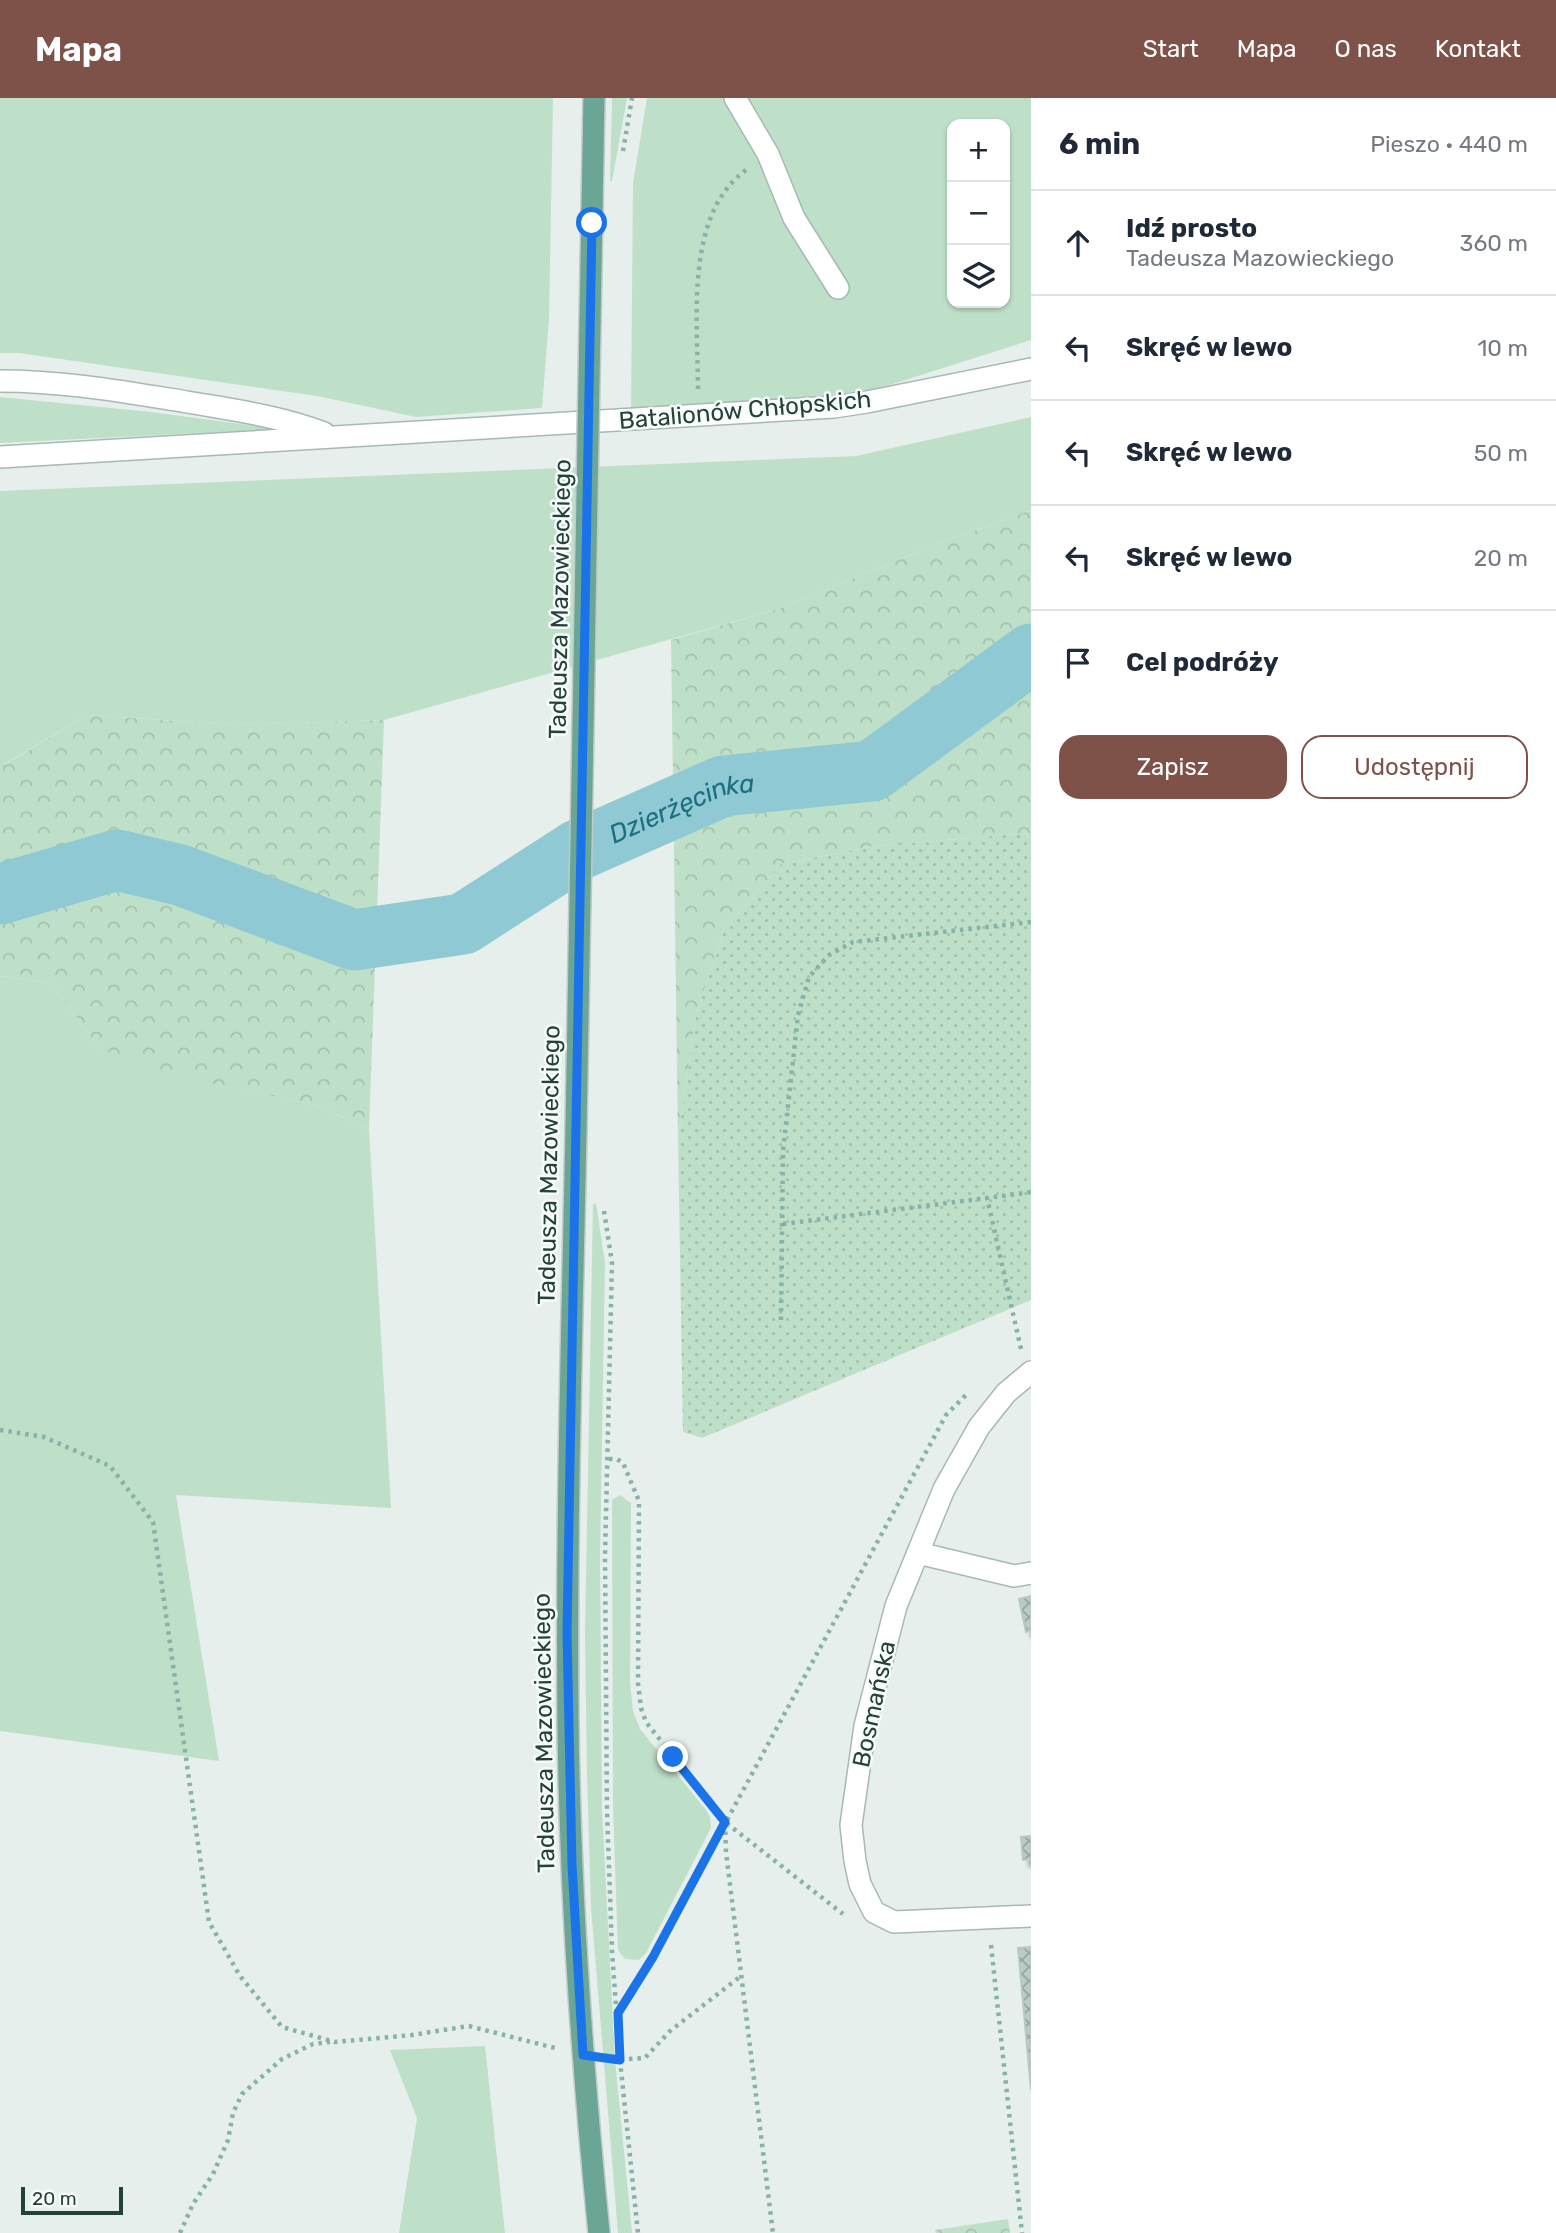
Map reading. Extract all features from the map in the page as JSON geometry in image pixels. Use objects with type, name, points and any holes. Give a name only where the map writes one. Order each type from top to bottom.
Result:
[{"type":"main road","name":"Tadeusza Mazowieckiego","points":[[594,98],[569,1492],[568,1723],[572,1865],[583,2055],[599,2233]]},
{"type":"street","points":[[735,98],[768,155],[794,218],[838,288]]},
{"type":"street","name":"Batalionów Chłopskich","points":[[0,381],[94,386],[251,413],[303,425],[332,437],[850,405],[1031,369]]},
{"type":"street","points":[[0,457],[332,437]]},
{"type":"street","name":"Bosmańska","points":[[1030,1373],[1006,1393],[979,1427],[944,1489],[896,1606],[865,1726],[851,1825],[860,1884],[874,1912],[894,1923],[1031,1916]]},
{"type":"street","points":[[918,1553],[1014,1576],[1031,1573]]},
{"type":"path","points":[[698,416],[701,249],[718,202],[737,176],[768,155]]},
{"type":"path","points":[[782,1320],[783,1152],[798,1015],[809,977],[829,955],[853,942],[1031,922]]},
{"type":"path","points":[[783,1224],[1031,1192]]},
{"type":"path","points":[[602,1198],[612,1263],[605,1556],[607,1810],[612,1951],[638,2233]]},
{"type":"path","points":[[987,1198],[1021,1349],[1030,1373]]},
{"type":"path","points":[[1013,1355],[1031,1346]]},
{"type":"path","points":[[618,2013],[653,1957],[946,1415],[970,1390]]},
{"type":"path","points":[[0,1430],[44,1437],[110,1466],[153,1522],[209,1922],[240,1976],[282,2027],[335,2042]]},
{"type":"path","points":[[609,1459],[617,1459],[623,1463],[639,1501],[638,1683],[646,1722],[725,1822],[841,1913]]},
{"type":"path","points":[[725,1822],[726,1852],[773,2233]]},
{"type":"path","points":[[988,1920],[1022,2233]]},
{"type":"path","points":[[180,2233],[213,2174],[228,2140],[233,2113],[242,2094],[282,2059],[313,2044],[412,2035],[469,2026],[583,2055],[620,2060],[645,2058],[670,2031],[741,1976]]},
{"type":"green space","points":[[0,98],[553,98],[549,319],[542,408],[416,417],[317,396],[19,353],[0,353]]},
{"type":"green space","points":[[612,98],[627,98],[610,181]]},
{"type":"green space","points":[[647,98],[1031,98],[1031,340],[839,401],[631,413],[633,183]]},
{"type":"green space","points":[[0,397],[151,412],[279,429],[0,443]]},
{"type":"green space","points":[[1031,417],[1031,510],[930,547],[778,609],[384,720],[235,725],[87,715],[0,765],[0,491],[856,456]]},
{"type":"green space","points":[[1031,510],[1031,833],[875,846],[781,864],[724,929],[696,1015],[678,1138],[671,640],[778,609],[930,547]]},
{"type":"green space","points":[[87,715],[235,725],[384,720],[369,1129],[315,1105],[159,1072],[100,1049],[51,983],[0,976],[0,765]]},
{"type":"green space","points":[[1031,833],[1031,1300],[702,1438],[683,1432],[678,1138],[696,1015],[724,929],[781,864],[875,846]]},
{"type":"green space","points":[[0,976],[51,983],[100,1049],[246,1090],[315,1105],[369,1129],[391,1508],[176,1495],[219,1761],[0,1731]]},
{"type":"green space","points":[[596,1203],[605,1263],[600,1559],[602,1810],[615,2060],[632,2233],[618,2233],[591,1907],[585,1634],[593,1204]]},
{"type":"green space","points":[[620,1495],[631,1503],[630,1683],[633,1711],[640,1729],[706,1810],[711,1828],[646,1953],[639,1960],[625,1959],[618,1950],[613,1809],[612,1500]]},
{"type":"green space","points":[[485,2046],[505,2233],[399,2233],[417,2118],[390,2050]]},
{"type":"green space","points":[[1008,2219],[1010,2233],[936,2233],[935,2230]]},
{"type":"building","points":[[1031,1596],[1031,1630],[1026,1632],[1019,1599]]},
{"type":"building","points":[[1031,1836],[1031,1859],[1023,1860],[1021,1837]]},
{"type":"building","points":[[1031,1947],[1031,2090],[1018,1948]]},
{"type":"waterway","name":"Dzierżęcinka","points":[[0,894],[117,860],[180,875],[354,940],[463,924],[578,850],[723,786],[872,771],[1031,654]]},
{"type":"route","points":[[592,223],[567,1633],[572,1865],[583,2055],[620,2060],[618,2013],[653,1957],[725,1822],[673,1757]]}]
